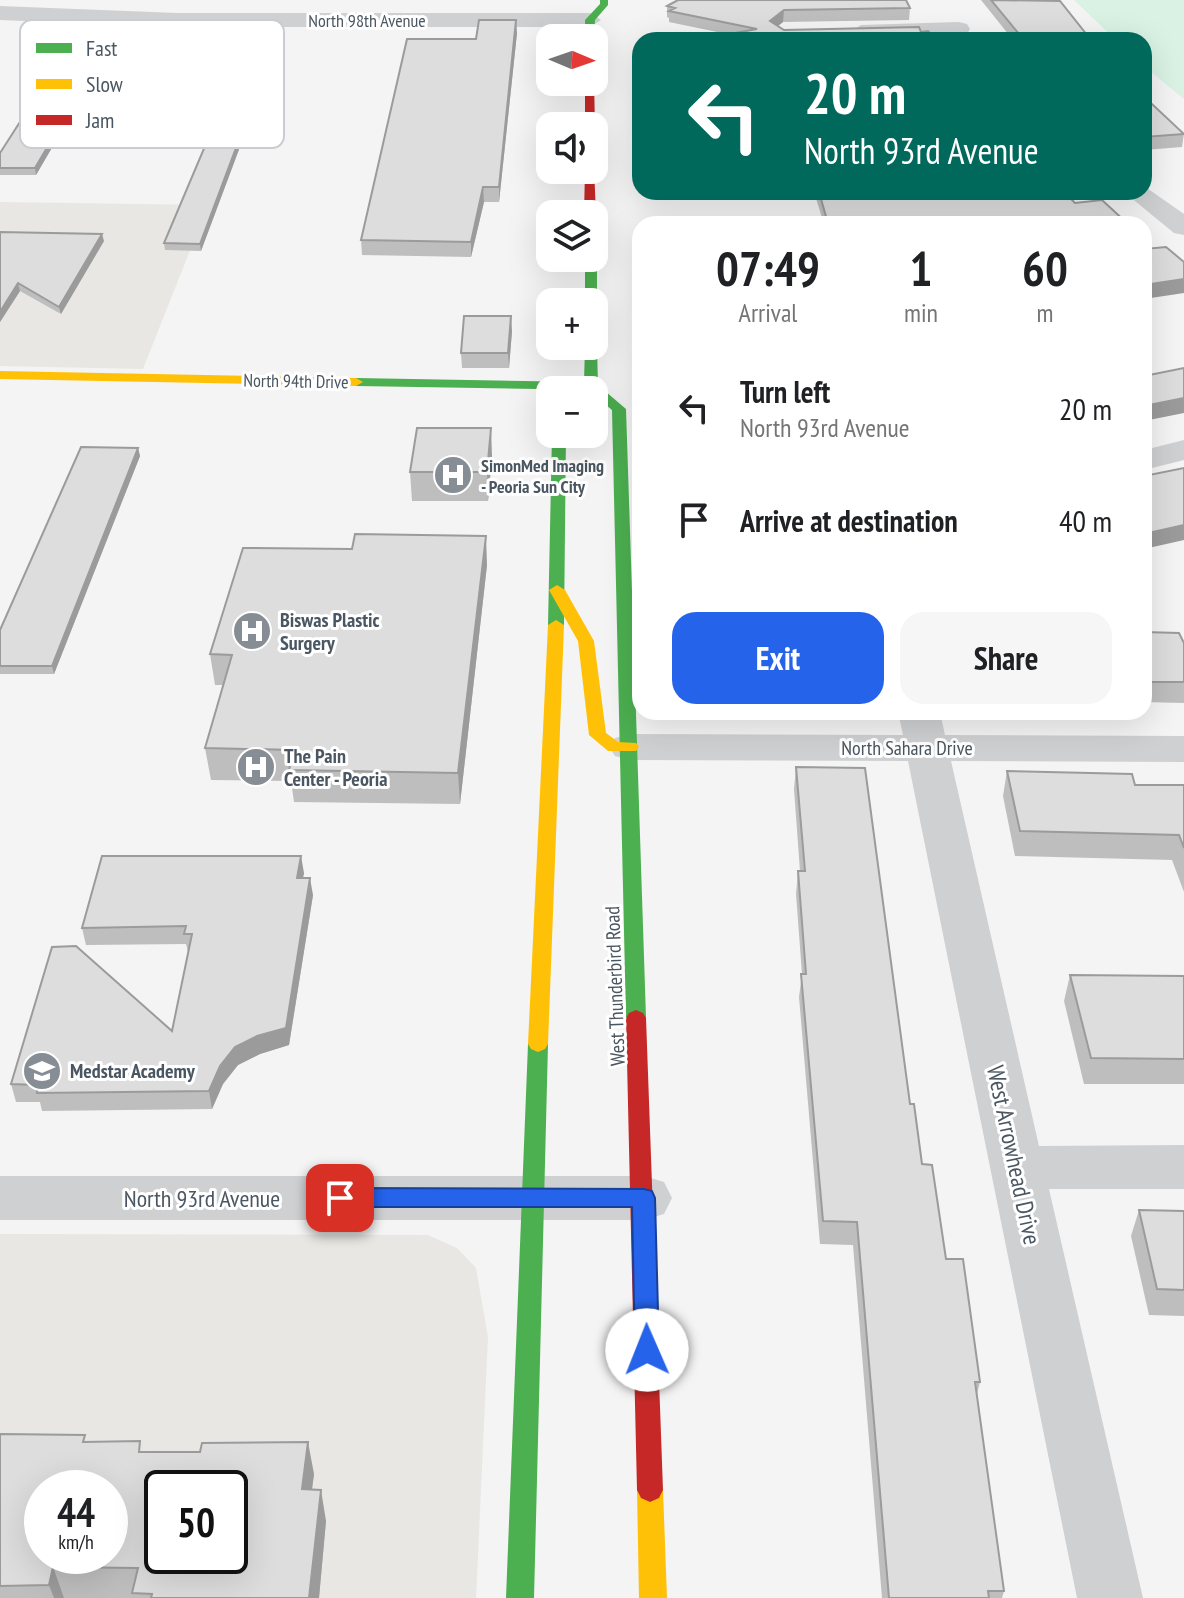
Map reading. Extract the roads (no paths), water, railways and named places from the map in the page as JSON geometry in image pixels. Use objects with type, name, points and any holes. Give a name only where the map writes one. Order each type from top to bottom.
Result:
[{"type":"main road","points":[[569,0],[586,24]]},
{"type":"main road","points":[[593,24],[604,0]]},
{"type":"main road","name":"North 94th Drive","points":[[0,375],[536,387]]},
{"type":"main road","points":[[181,400],[191,379]]},
{"type":"main road","points":[[354,403],[361,382]]},
{"type":"main road","points":[[608,402],[619,409]]},
{"type":"main road","points":[[608,409],[619,409]]},
{"type":"main road","name":"West Thunderbird Road","points":[[619,409],[644,1198],[653,1598]]},
{"type":"main road","points":[[520,1598],[532,1198],[557,590],[559,448]]},
{"type":"main road","points":[[557,590],[586,641],[598,735],[614,747],[630,747]]},
{"type":"street","points":[[941,5],[961,32]]},
{"type":"street","name":"North 98th Avenue","points":[[0,13],[177,20]]},
{"type":"street","name":"North 98th Avenue","points":[[284,22],[536,28]]},
{"type":"street","points":[[1144,200],[1179,240]]},
{"type":"street","points":[[1152,458],[1184,450]]},
{"type":"street","name":"North Sahara Drive","points":[[630,747],[923,730],[1184,749]]},
{"type":"street","name":"West Arrowhead Drive","points":[[923,730],[1110,1598]]},
{"type":"street","points":[[1016,1168],[1184,1167]]},
{"type":"street","name":"North 93rd Avenue","points":[[0,1198],[644,1198]]},
{"type":"place","name":"SimonMed Imaging - Peoria Sun City","points":[[453,475]]},
{"type":"place","name":"Biswas Plastic Surgery","points":[[252,631]]},
{"type":"place","name":"The Pain Center - Peoria","points":[[256,767]]},
{"type":"place","name":"Medstar Academy","points":[[42,1071]]}]
